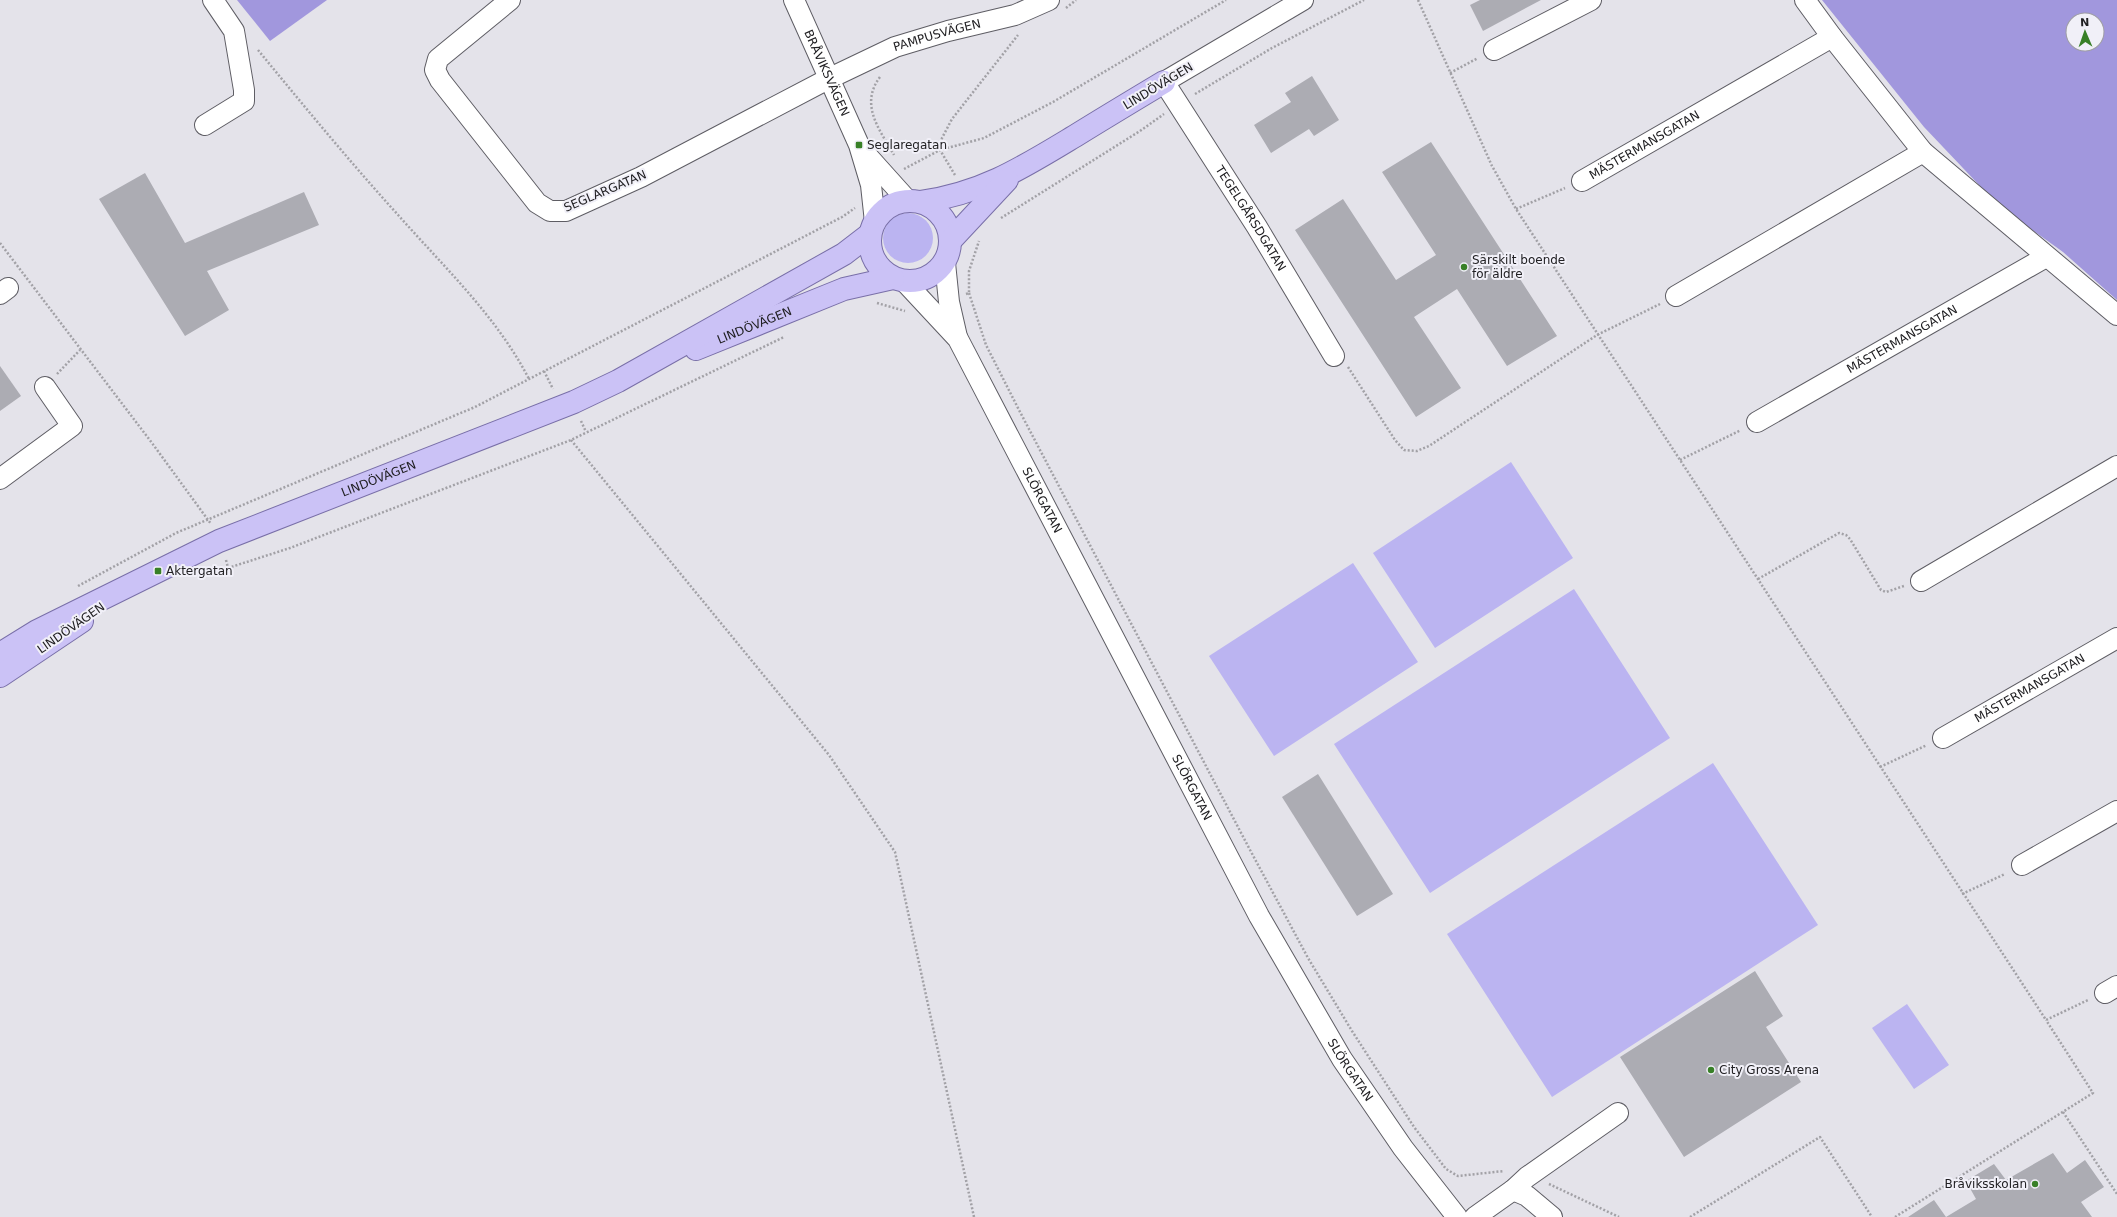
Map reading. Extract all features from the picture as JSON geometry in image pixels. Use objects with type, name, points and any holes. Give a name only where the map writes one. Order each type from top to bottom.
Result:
[{"type":"main road","name":"LINDÖVÄGEN","points":[[915,202],[949,198],[966,193],[1013,174],[1164,82]]},
{"type":"main road","name":"LINDÖVÄGEN","points":[[951,240],[1013,174]]},
{"type":"main road","points":[[915,202],[933,208],[943,218],[948,228],[951,240],[949,252],[944,263],[937,272],[927,278],[916,281],[899,280],[882,271],[874,260],[870,248],[872,228],[883,211],[895,204],[915,202]]},
{"type":"main road","name":"LINDÖVÄGEN","points":[[0,654],[37,631],[219,541],[574,402],[618,380],[844,254],[872,228]]},
{"type":"main road","name":"LINDÖVÄGEN","points":[[618,380],[844,289],[899,280]]},
{"type":"main road","name":"LINDÖVÄGEN","points":[[0,675],[141,579]]},
{"type":"street","points":[[205,125],[244,101],[244,90],[234,31],[213,0]]},
{"type":"street","name":"SEGLARGATAN","points":[[510,0],[438,59],[435,70],[440,80],[537,204],[550,211],[566,211],[641,177],[828,79]]},
{"type":"street","name":"BRÅVIKSVÄGEN","points":[[794,0],[828,79],[859,145],[890,174],[915,202]]},
{"type":"street","name":"LINDÖVÄGEN","points":[[1164,82],[1303,0]]},
{"type":"street","points":[[1494,50],[1591,0]]},
{"type":"street","points":[[1805,0],[1832,38],[1923,152],[2046,257],[2117,315]]},
{"type":"street","name":"PAMPUSVÄGEN","points":[[828,79],[895,47],[948,31],[1056,5]]},
{"type":"street","name":"MÄSTERMANSGATAN","points":[[1582,181],[1832,38]]},
{"type":"street","name":"TEGELGÅRSDGATAN","points":[[1164,82],[1257,227],[1334,356]]},
{"type":"street","points":[[1676,296],[1923,152]]},
{"type":"street","points":[[872,228],[890,174]]},
{"type":"street","name":"MÄSTERMANSGATAN","points":[[1757,422],[2046,257]]},
{"type":"street","name":"SLÖRGATAN","points":[[944,263],[949,302],[958,339],[1263,922],[1342,1059],[1403,1148],[1456,1217]]},
{"type":"street","name":"SLÖRGATAN","points":[[899,280],[931,310],[958,339]]},
{"type":"street","points":[[0,479],[72,426],[45,387]]},
{"type":"street","points":[[1921,581],[2117,466]]},
{"type":"street","name":"MÄSTERMANSGATAN","points":[[1943,738],[2117,638]]},
{"type":"street","points":[[2022,865],[2117,811]]},
{"type":"street","points":[[1475,1217],[1618,1113]]},
{"type":"street","points":[[1520,1184],[1527,1196],[1552,1217]]},
{"type":"path","points":[[1056,5],[1076,0]]},
{"type":"path","points":[[75,588],[176,534],[475,406],[529,379],[842,218],[859,203],[857,193],[890,174],[940,150],[984,138],[1053,102],[1226,0]]},
{"type":"path","points":[[1000,218],[1140,131],[1177,104],[1278,45],[1364,0]]},
{"type":"path","points":[[1418,0],[1492,166],[1516,209],[1962,894],[2094,1092],[1895,1217]]},
{"type":"path","points":[[234,31],[252,43],[338,148],[483,309],[519,360],[529,379]]},
{"type":"path","points":[[966,193],[940,150],[942,138],[952,119],[1020,32],[1013,34]]},
{"type":"path","points":[[1450,73],[1494,50]]},
{"type":"path","points":[[885,73],[874,85],[870,105],[873,119],[895,157]]},
{"type":"path","points":[[1516,209],[1582,181]]},
{"type":"path","points":[[979,238],[969,272],[969,293],[986,345],[1308,958],[1352,1031],[1414,1127],[1446,1169],[1458,1176],[1505,1172],[1520,1184],[1546,1183],[1619,1217]]},
{"type":"path","points":[[0,243],[209,519],[219,541],[228,568],[290,548],[571,440],[788,335]]},
{"type":"path","points":[[949,302],[969,293]]},
{"type":"path","points":[[1334,356],[1343,360],[1395,440],[1404,450],[1417,451],[1429,446],[1597,335],[1676,296]]},
{"type":"path","points":[[869,302],[890,306],[911,313],[931,310]]},
{"type":"path","points":[[45,387],[80,350]]},
{"type":"path","points":[[1680,460],[1757,422]]},
{"type":"path","points":[[571,440],[829,755],[895,852],[974,1217]]},
{"type":"path","points":[[1758,579],[1838,533],[1846,535],[1850,539],[1881,590],[1886,592],[1921,581]]},
{"type":"path","points":[[1880,767],[1943,738]]},
{"type":"path","points":[[1962,894],[2022,865]]},
{"type":"path","points":[[2046,1020],[2070,1007],[2111,990]]},
{"type":"path","points":[[2063,1112],[2117,1194]]},
{"type":"path","points":[[1690,1217],[1820,1137],[1872,1217]]},
{"type":"shaded area","points":[[237,0],[327,0],[270,41]]},
{"type":"shaded area","points":[[1822,0],[2117,0],[2117,300],[2063,252],[1999,206],[1924,127]]},
{"type":"shaded area","points":[[903,213],[913,213],[926,220],[933,233],[933,243],[926,256],[913,263],[903,263],[894,259],[887,252],[883,243],[883,233],[887,224],[894,217]]},
{"type":"shaded area","points":[[1511,462],[1573,558],[1435,648],[1373,553]]},
{"type":"shaded area","points":[[1353,563],[1418,662],[1274,756],[1209,656]]},
{"type":"shaded area","points":[[1574,589],[1670,738],[1430,893],[1334,744]]},
{"type":"shaded area","points":[[1713,763],[1818,925],[1552,1097],[1447,934]]},
{"type":"shaded area","points":[[1907,1004],[1949,1065],[1914,1089],[1872,1028]]},
{"type":"building","points":[[1480,0],[1541,0],[1483,31],[1470,5]]},
{"type":"building","points":[[1312,76],[1339,120],[1314,136],[1309,129],[1271,153],[1254,125],[1291,102],[1285,93]]},
{"type":"building","name":"Särskilt boende för äldre","points":[[1431,142],[1557,336],[1507,366],[1457,289],[1414,317],[1461,388],[1416,417],[1295,230],[1343,199],[1396,280],[1436,255],[1382,172]]},
{"type":"building","points":[[145,173],[185,243],[304,192],[319,225],[207,271],[229,310],[185,336],[99,199]]},
{"type":"building","points":[[0,366],[21,396],[0,411]]},
{"type":"building","points":[[1318,774],[1393,894],[1357,916],[1282,797]]},
{"type":"building","name":"City Gross Arena","points":[[1755,971],[1783,1016],[1766,1027],[1801,1082],[1684,1157],[1620,1057]]},
{"type":"building","name":"Bråviksskolan","points":[[2053,1153],[2067,1173],[2085,1160],[2104,1187],[2081,1202],[2092,1217],[1946,1217],[1976,1199],[1966,1181],[1994,1164],[2006,1180]]},
{"type":"building","points":[[1934,1200],[1946,1217],[1908,1217]]},
{"type":"place","name":"Seglaregatan","points":[[859,145]]},
{"type":"place","name":"Särskilt boende för äldre","points":[[1464,267]]},
{"type":"place","name":"Aktergatan","points":[[158,571]]},
{"type":"place","name":"City Gross Arena","points":[[1711,1070]]},
{"type":"place","name":"Bråviksskolan","points":[[2035,1184]]}]
